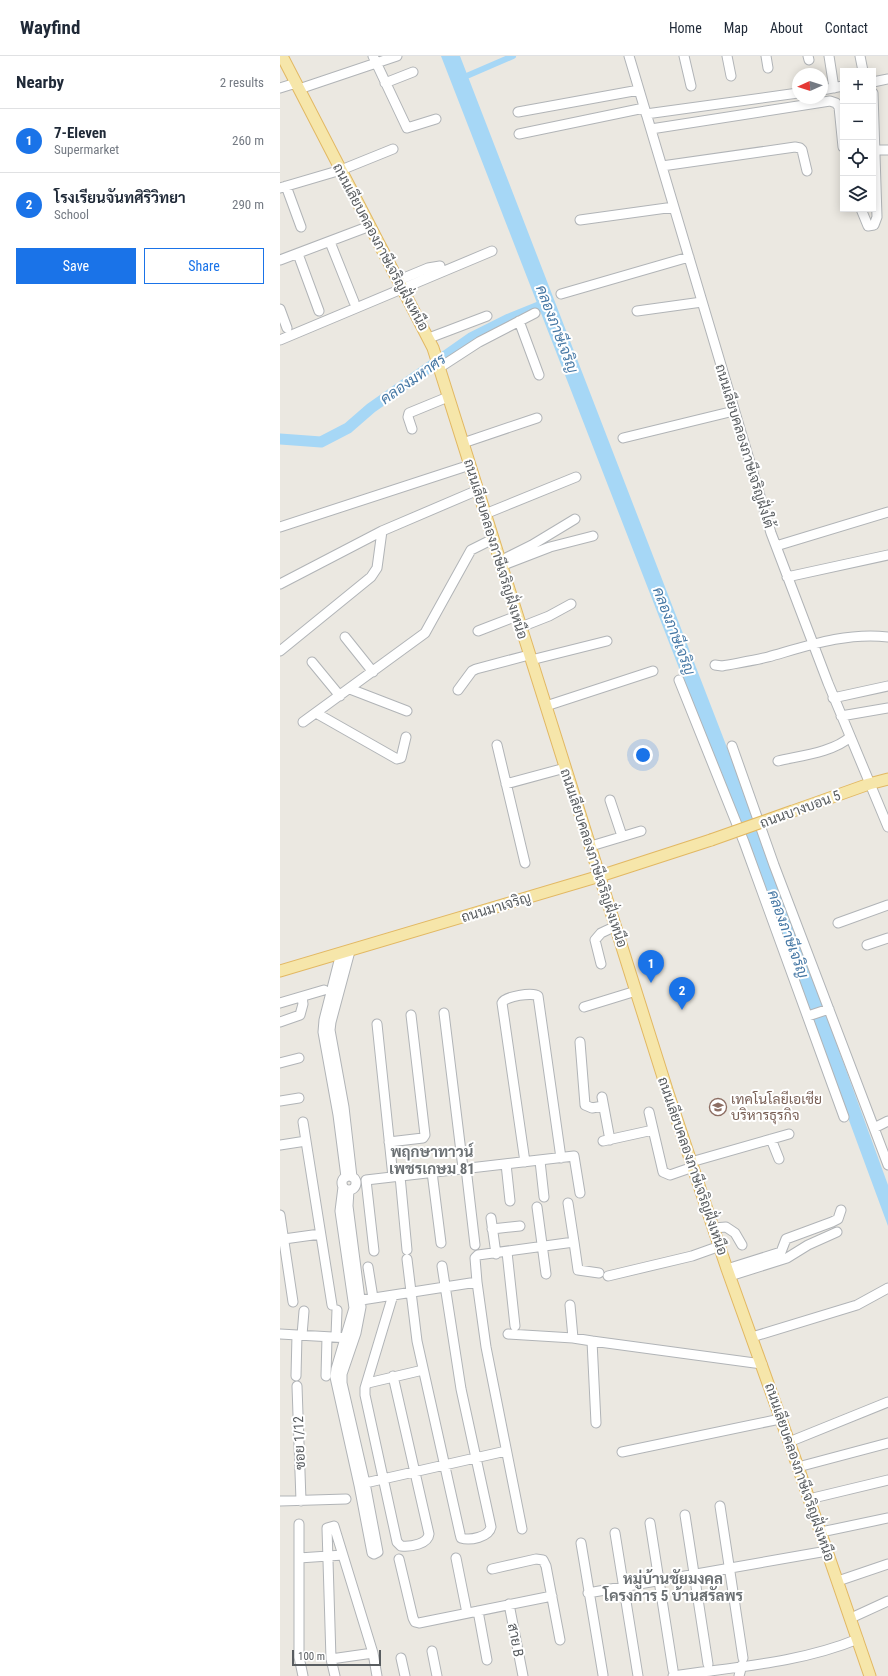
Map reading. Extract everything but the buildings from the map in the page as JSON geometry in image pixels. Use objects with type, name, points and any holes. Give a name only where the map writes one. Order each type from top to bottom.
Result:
[{"type":"main road","name":"ถนนเลียบคลองภาษีเจริญฝั่งเหนือ","points":[[282,56],[433,348],[478,490],[484,514],[692,1164],[870,1676]]},
{"type":"main road","name":"ถนนบางบอน 5","points":[[712,840],[869,784],[888,779]]},
{"type":"main road","name":"ถนนมาเจริญ","points":[[280,971],[600,876],[712,840]]},
{"type":"street","points":[[280,88],[297,86],[375,60],[397,56]]},
{"type":"street","name":"ถนนเลียบคลองภาษีเจริญฝั่งใต้","points":[[629,56],[734,411],[776,546],[833,698],[888,827]]},
{"type":"street","points":[[684,56],[691,86]]},
{"type":"street","points":[[727,56],[731,76]]},
{"type":"street","points":[[766,56],[768,68]]},
{"type":"street","points":[[828,89],[838,87],[829,56]]},
{"type":"street","points":[[860,56],[862,68]]},
{"type":"street","points":[[375,60],[407,128],[436,119]]},
{"type":"street","points":[[385,83],[413,72]]},
{"type":"street","points":[[876,81],[888,79]]},
{"type":"street","points":[[518,112],[639,90]]},
{"type":"street","points":[[519,134],[645,111],[792,94]]},
{"type":"street","points":[[651,129],[830,100],[836,102],[839,107],[842,140]]},
{"type":"street","points":[[873,104],[874,140]]},
{"type":"street","points":[[662,166],[795,147],[802,150],[807,171]]},
{"type":"street","points":[[301,227],[283,187],[341,170],[392,149]]},
{"type":"street","points":[[876,150],[888,150]]},
{"type":"street","points":[[862,212],[868,226],[874,225],[877,217],[876,195]]},
{"type":"street","points":[[580,220],[674,207]]},
{"type":"street","points":[[280,260],[370,226]]},
{"type":"street","points":[[330,242],[354,302]]},
{"type":"street","points":[[401,284],[492,251]]},
{"type":"street","points":[[298,254],[319,311]]},
{"type":"street","points":[[561,294],[689,257]]},
{"type":"street","points":[[280,340],[387,297],[401,284],[428,268],[440,266]]},
{"type":"street","points":[[637,311],[702,302]]},
{"type":"street","points":[[280,309],[287,328]]},
{"type":"street","points":[[439,367],[479,342],[535,313]]},
{"type":"street","points":[[429,338],[487,316]]},
{"type":"street","points":[[519,321],[539,375]]},
{"type":"street","points":[[412,429],[408,418],[409,413],[448,397]]},
{"type":"street","points":[[623,438],[734,411]]},
{"type":"street","points":[[463,444],[537,418]]},
{"type":"street","points":[[280,527],[470,465]]},
{"type":"street","points":[[484,514],[576,477]]},
{"type":"street","points":[[280,584],[382,532],[478,490]]},
{"type":"street","points":[[776,546],[888,512]]},
{"type":"street","points":[[500,564],[575,519]]},
{"type":"street","points":[[280,651],[371,577],[378,568],[382,532]]},
{"type":"street","points":[[500,564],[550,547],[593,536]]},
{"type":"street","points":[[303,722],[425,634],[469,553],[475,548],[493,539]]},
{"type":"street","points":[[787,577],[888,555]]},
{"type":"street","points":[[521,627],[550,616],[571,604]]},
{"type":"street","points":[[478,631],[517,616]]},
{"type":"street","points":[[714,665],[722,666],[768,657],[812,644],[866,636],[888,637]]},
{"type":"street","points":[[345,637],[373,672]]},
{"type":"street","points":[[458,690],[472,671],[476,669],[607,641]]},
{"type":"street","points":[[312,662],[340,696]]},
{"type":"street","points":[[546,706],[653,671]]},
{"type":"street","points":[[679,680],[744,842],[809,1016],[844,1117]]},
{"type":"street","points":[[833,698],[888,686]]},
{"type":"street","points":[[350,689],[407,711]]},
{"type":"street","points":[[841,716],[888,708]]},
{"type":"street","points":[[316,713],[397,759],[401,758],[406,737]]},
{"type":"street","points":[[778,761],[842,744],[850,737]]},
{"type":"street","points":[[497,745],[525,863]]},
{"type":"street","points":[[732,746],[827,1010],[888,1165]]},
{"type":"street","points":[[506,784],[565,768]]},
{"type":"street","points":[[610,800],[622,836]]},
{"type":"street","points":[[591,846],[641,831]]},
{"type":"street","points":[[838,923],[888,905]]},
{"type":"street","points":[[601,964],[595,940],[601,933],[616,926]]},
{"type":"street","points":[[867,946],[888,938]]},
{"type":"street","points":[[345,952],[323,1032],[334,1072],[345,1141],[350,1183],[340,1211],[357,1301],[350,1338],[336,1369],[335,1377],[362,1484],[378,1552],[376,1554],[372,1553],[362,1484]]},
{"type":"street","points":[[280,1003],[324,990]]},
{"type":"street","points":[[584,1007],[636,991]]},
{"type":"street","points":[[525,1162],[502,1003],[507,998],[532,994],[538,996],[561,1158]]},
{"type":"street","points":[[280,1022],[300,1015],[303,1004],[302,996]]},
{"type":"street","points":[[809,1016],[827,1010]]},
{"type":"street","points":[[444,1013],[475,1245]]},
{"type":"street","points":[[389,1142],[423,1138],[425,1135],[410,1015]]},
{"type":"street","points":[[377,1024],[389,1142],[397,1177],[411,1292],[423,1370],[443,1466],[461,1538],[466,1540],[487,1534],[491,1527],[461,1389],[442,1266]]},
{"type":"street","points":[[580,1042],[585,1105],[592,1108],[603,1101],[607,1140],[653,1130]]},
{"type":"street","points":[[280,1063],[299,1058]]},
{"type":"street","points":[[280,1101],[299,1098]]},
{"type":"street","points":[[649,1112],[662,1170],[665,1174],[670,1175],[692,1164],[789,1134]]},
{"type":"street","points":[[303,1122],[320,1234],[334,1308],[332,1336],[326,1376]]},
{"type":"street","points":[[874,1128],[888,1122]]},
{"type":"street","points":[[771,1139],[779,1159]]},
{"type":"street","points":[[280,1145],[306,1140]]},
{"type":"street","points":[[350,1183],[464,1168],[574,1156],[580,1193]]},
{"type":"street","points":[[540,1160],[544,1197]]},
{"type":"street","points":[[506,1164],[510,1201]]},
{"type":"street","points":[[432,1172],[441,1243]]},
{"type":"street","points":[[366,1180],[374,1251]]},
{"type":"street","points":[[568,1203],[578,1270],[599,1274]]},
{"type":"street","points":[[537,1207],[546,1274]]},
{"type":"street","points":[[729,1272],[781,1252],[786,1239],[838,1219],[841,1210]]},
{"type":"street","points":[[280,1215],[293,1302]]},
{"type":"street","points":[[491,1218],[496,1254]]},
{"type":"street","points":[[492,1229],[520,1226]]},
{"type":"street","points":[[714,1228],[726,1227],[735,1233],[742,1245]]},
{"type":"street","points":[[729,1272],[787,1258],[808,1245],[837,1232]]},
{"type":"street","points":[[284,1238],[320,1234]]},
{"type":"street","points":[[522,1529],[506,1452],[477,1282],[475,1258],[478,1255],[496,1254],[574,1242]]},
{"type":"street","points":[[608,1276],[692,1256],[720,1246]]},
{"type":"street","points":[[507,1252],[515,1326]]},
{"type":"street","points":[[368,1267],[373,1298]]},
{"type":"street","points":[[357,1301],[477,1282]]},
{"type":"street","points":[[752,1337],[857,1306],[888,1288]]},
{"type":"street","points":[[392,1295],[365,1395],[397,1542],[401,1546],[405,1546],[426,1542],[429,1534],[413,1472],[393,1376]]},
{"type":"street","points":[[570,1305],[572,1338]]},
{"type":"street","points":[[296,1376],[304,1311]]},
{"type":"street","points":[[280,1334],[350,1338]]},
{"type":"street","points":[[508,1334],[592,1340],[762,1364]]},
{"type":"street","points":[[592,1340],[596,1423]]},
{"type":"street","points":[[368,1383],[423,1370]]},
{"type":"street","name":"ซอย 1/12","points":[[297,1386],[301,1501]]},
{"type":"street","points":[[789,1442],[888,1402]]},
{"type":"street","points":[[622,1452],[780,1418]]},
{"type":"street","points":[[798,1467],[888,1443]]},
{"type":"street","points":[[362,1484],[506,1452]]},
{"type":"street","points":[[809,1499],[888,1480]]},
{"type":"street","points":[[280,1501],[346,1499]]},
{"type":"street","points":[[720,1506],[730,1568],[742,1662],[739,1676]]},
{"type":"street","points":[[685,1515],[708,1664]]},
{"type":"street","points":[[820,1532],[888,1518]]},
{"type":"street","points":[[650,1523],[673,1673],[742,1662],[803,1656],[837,1648],[858,1639]]},
{"type":"street","points":[[299,1524],[299,1658],[303,1676]]},
{"type":"street","points":[[335,1676],[331,1659],[326,1528],[334,1526],[373,1653],[377,1676]]},
{"type":"street","points":[[615,1533],[638,1676]]},
{"type":"street","points":[[581,1543],[603,1675]]},
{"type":"street","points":[[588,1592],[827,1551]]},
{"type":"street","points":[[299,1558],[342,1555]]},
{"type":"street","points":[[456,1558],[467,1613]]},
{"type":"street","points":[[399,1559],[415,1622],[419,1623],[552,1596]]},
{"type":"street","points":[[492,1569],[536,1559],[543,1560],[546,1566],[560,1640]]},
{"type":"street","points":[[838,1581],[888,1564]]},
{"type":"street","points":[[851,1618],[888,1601]]},
{"type":"street","name":"สาย B","points":[[510,1604],[523,1676]]},
{"type":"street","points":[[478,1611],[487,1660]]},
{"type":"street","points":[[432,1650],[437,1676]]},
{"type":"street","points":[[331,1659],[373,1653]]},
{"type":"street","points":[[401,1658],[405,1676]]},
{"type":"water","name":"คลองภาษีเจริญ","points":[[441,56],[460,56],[755,820],[888,1185],[888,1226],[740,825]]},
{"type":"waterway","points":[[462,78],[513,56]]},
{"type":"waterway","name":"คลองมหาศร","points":[[280,439],[321,442],[348,428],[371,408],[471,338],[509,319],[546,304]]},
{"type":"place","name":"7-Eleven","points":[[651,983]]},
{"type":"place","name":"โรงเรียนจันทศิริวิทยา","points":[[682,1010]]},
{"type":"place","name":"เทคโนโลยีเอเชีย บริหารธุรกิจ","points":[[718,1107]]},
{"type":"district","name":"พฤกษาทาวน์ เพชรเกษม 81","points":[[432,1160]]},
{"type":"district","name":"หมู่บ้านชัยมงคล โครงการ 5 บ้านสรัลพร","points":[[673,1588]]}]
